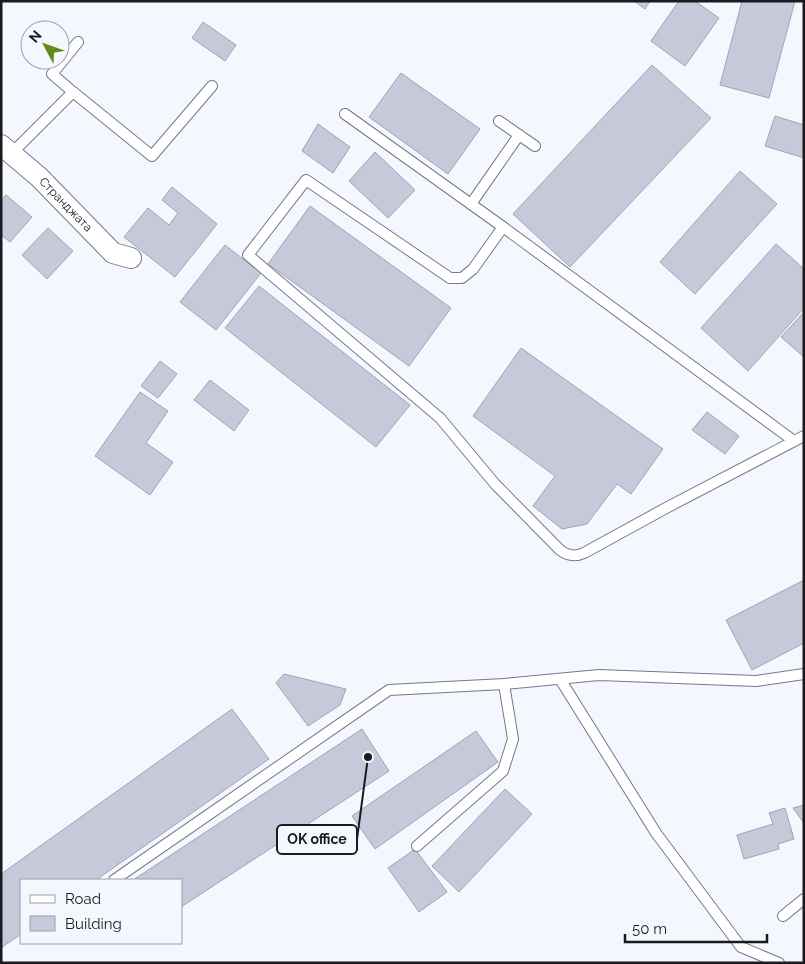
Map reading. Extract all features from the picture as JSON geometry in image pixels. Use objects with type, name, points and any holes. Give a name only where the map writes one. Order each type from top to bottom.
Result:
[{"type":"street","name":"Странджата","points":[[6,150],[39,177],[113,253],[131,258]]},
{"type":"lane","points":[[78,42],[52,74],[152,156],[212,86]]},
{"type":"lane","points":[[6,150],[73,92]]},
{"type":"lane","points":[[345,114],[503,227],[794,441]]},
{"type":"lane","points":[[499,121],[534,146]]},
{"type":"lane","points":[[470,204],[518,135]]},
{"type":"lane","points":[[503,227],[472,269],[462,278],[450,278],[306,180],[248,255],[440,418],[495,484],[566,554],[578,556],[804,436]]},
{"type":"lane","points":[[115,879],[389,690],[560,680],[599,675],[756,681],[804,674]]},
{"type":"lane","points":[[560,680],[656,833],[741,947],[779,963]]},
{"type":"lane","points":[[417,846],[503,771],[513,739],[504,684]]},
{"type":"lane","points":[[782,916],[804,898]]},
{"type":"building","points":[[634,1],[650,1],[645,9]]},
{"type":"building","points":[[679,1],[695,1],[719,18],[685,66],[651,41]]},
{"type":"building","points":[[742,1],[795,1],[769,98],[720,85]]},
{"type":"building","points":[[203,22],[236,45],[225,61],[192,38]]},
{"type":"building","points":[[652,65],[711,118],[570,267],[513,214]]},
{"type":"building","points":[[401,73],[480,129],[448,174],[369,117]]},
{"type":"building","points":[[775,116],[804,125],[804,158],[765,146]]},
{"type":"building","points":[[318,124],[350,147],[333,173],[302,151]]},
{"type":"building","points":[[375,152],[415,190],[388,218],[349,181]]},
{"type":"building","points":[[740,171],[777,204],[695,294],[660,262]]},
{"type":"building","points":[[172,187],[217,224],[175,277],[124,237],[148,208],[169,225],[178,213],[162,200]]},
{"type":"building","points":[[6,195],[32,217],[10,242],[1,235],[1,200]]},
{"type":"building","points":[[310,206],[451,308],[409,366],[268,264]]},
{"type":"building","points":[[48,228],[73,251],[47,279],[22,255]]},
{"type":"building","points":[[776,244],[804,269],[804,308],[748,371],[701,328]]},
{"type":"building","points":[[225,245],[261,273],[216,330],[180,302]]},
{"type":"building","points":[[259,286],[410,405],[376,447],[225,328]]},
{"type":"building","points":[[804,312],[804,357],[781,337]]},
{"type":"building","points":[[521,348],[663,449],[631,494],[617,484],[587,524],[562,529],[533,506],[555,476],[473,416]]},
{"type":"building","points":[[160,361],[177,374],[158,398],[141,386]]},
{"type":"building","points":[[210,380],[249,410],[234,431],[194,400]]},
{"type":"building","points":[[140,392],[168,411],[146,443],[173,462],[150,495],[95,456]]},
{"type":"building","points":[[707,412],[739,436],[725,454],[692,430]]},
{"type":"building","points":[[804,580],[804,643],[752,670],[726,620]]},
{"type":"building","points":[[284,674],[346,689],[340,705],[308,726],[276,683]]},
{"type":"building","points":[[232,709],[269,759],[97,879],[20,879],[20,935],[1,948],[1,874]]},
{"type":"building","points":[[362,729],[389,771],[182,906],[182,879],[135,879]]},
{"type":"building","points":[[476,731],[498,762],[375,849],[352,816]]},
{"type":"building","points":[[505,789],[532,814],[459,892],[432,866]]},
{"type":"building","points":[[804,805],[804,823],[793,808]]},
{"type":"building","points":[[785,808],[794,839],[778,844],[779,849],[744,859],[737,835],[773,824],[769,813]]},
{"type":"building","points":[[415,849],[447,892],[419,912],[388,868]]},
{"type":"place","name":"OK office","points":[[368,757]]}]
